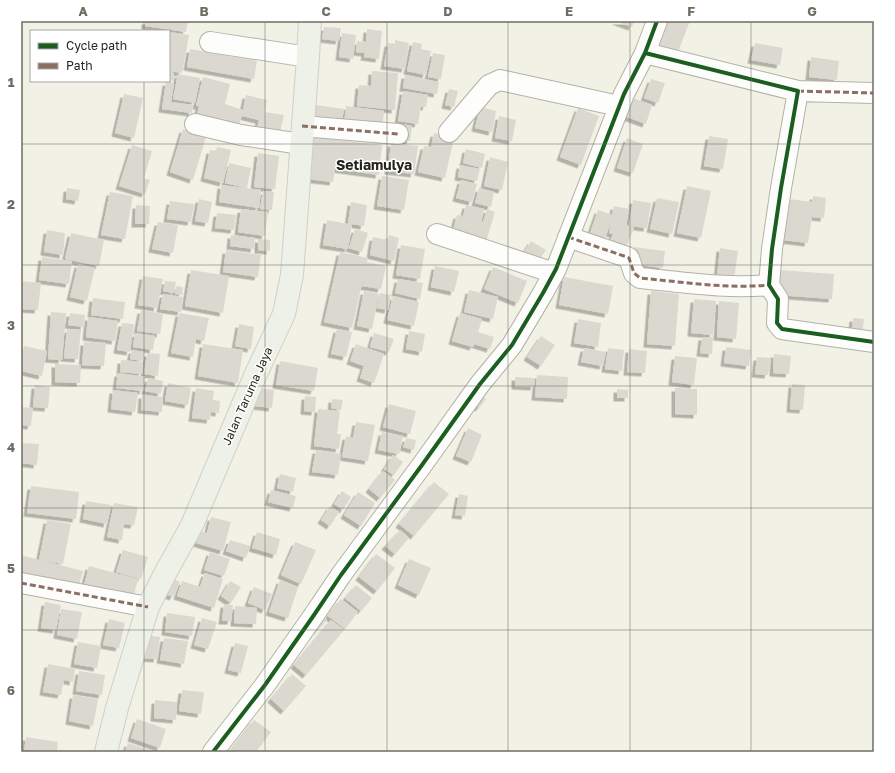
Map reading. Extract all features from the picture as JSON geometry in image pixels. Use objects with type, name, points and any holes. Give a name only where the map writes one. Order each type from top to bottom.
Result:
[{"type":"main road","name":"Jalan Taruma Jaya","points":[[106,752],[117,708],[148,607],[192,525],[255,376],[284,314],[292,275],[310,21]]},
{"type":"street","points":[[213,752],[265,685],[341,575],[480,384],[512,345],[543,294],[554,273],[624,94],[645,53],[657,21]]},
{"type":"street","points":[[210,42],[308,57]]},
{"type":"street","points":[[645,53],[798,91],[874,93]]},
{"type":"street","points":[[449,132],[489,85],[500,80],[619,106]]},
{"type":"street","points":[[798,91],[772,249],[769,285],[778,299],[777,323],[782,329],[874,342]]},
{"type":"street","points":[[195,124],[241,135],[398,134]]},
{"type":"street","points":[[437,234],[554,273]]},
{"type":"street","points":[[568,237],[629,258],[634,273],[640,278],[691,284],[741,287],[769,285]]},
{"type":"street","points":[[21,583],[148,607]]},
{"type":"building","points":[[145,21],[188,21],[186,32],[145,26]]},
{"type":"building","points":[[615,21],[634,21],[632,27]]},
{"type":"building","points":[[665,21],[690,21],[676,57],[654,49]]},
{"type":"building","points":[[324,27],[341,28],[339,41],[322,39]]},
{"type":"building","points":[[367,29],[382,31],[379,59],[364,57],[365,53],[356,52],[357,41],[366,42]]},
{"type":"building","points":[[170,32],[189,35],[182,73],[170,71]]},
{"type":"building","points":[[342,33],[356,35],[353,59],[339,57]]},
{"type":"building","points":[[395,40],[409,43],[405,69],[384,66],[388,43],[395,44]]},
{"type":"building","points":[[413,42],[422,44],[421,49],[431,51],[426,75],[407,71]]},
{"type":"building","points":[[755,43],[783,48],[780,65],[751,60]]},
{"type":"building","points":[[190,49],[257,61],[254,79],[187,67]]},
{"type":"building","points":[[433,53],[445,55],[441,79],[428,77]]},
{"type":"building","points":[[811,57],[839,61],[837,80],[809,77]]},
{"type":"building","points":[[372,71],[398,73],[395,110],[357,106],[359,85],[371,86]]},
{"type":"building","points":[[170,72],[174,73],[174,81],[170,80]]},
{"type":"building","points":[[178,74],[200,78],[195,103],[173,99]]},
{"type":"building","points":[[405,75],[439,82],[437,94],[403,88]]},
{"type":"building","points":[[203,77],[230,84],[225,104],[243,110],[246,95],[267,100],[265,112],[284,115],[279,137],[256,132],[259,120],[242,116],[238,127],[197,115],[199,106],[196,106]]},
{"type":"building","points":[[651,79],[665,83],[658,103],[644,98]]},
{"type":"building","points":[[166,82],[174,83],[171,102],[193,105],[192,113],[162,109]]},
{"type":"building","points":[[449,89],[458,91],[454,107],[445,105]]},
{"type":"building","points":[[403,91],[428,95],[426,107],[421,107],[418,124],[398,121]]},
{"type":"building","points":[[124,94],[143,98],[134,138],[115,133]]},
{"type":"building","points":[[633,98],[652,105],[646,124],[627,117]]},
{"type":"building","points":[[309,104],[344,109],[341,128],[316,124]]},
{"type":"building","points":[[346,106],[384,111],[382,130],[344,125]]},
{"type":"building","points":[[480,107],[496,111],[492,132],[475,128]]},
{"type":"building","points":[[578,108],[599,116],[581,165],[560,157]]},
{"type":"building","points":[[499,116],[516,120],[512,141],[495,138]]},
{"type":"building","points":[[401,124],[412,126],[410,141],[399,140]]},
{"type":"building","points":[[183,129],[206,137],[193,180],[170,172]]},
{"type":"building","points":[[434,133],[454,138],[445,178],[418,172],[424,146],[431,147]]},
{"type":"building","points":[[709,136],[728,139],[723,169],[704,166]]},
{"type":"building","points":[[312,137],[382,145],[379,175],[335,169],[333,182],[307,179]]},
{"type":"building","points":[[627,138],[643,144],[633,173],[617,168]]},
{"type":"building","points":[[391,143],[418,146],[414,174],[388,171]]},
{"type":"building","points":[[132,145],[152,151],[144,178],[150,180],[145,194],[119,186]]},
{"type":"building","points":[[217,147],[231,150],[223,183],[204,178],[210,150],[216,151]]},
{"type":"building","points":[[466,149],[485,154],[482,168],[463,163]]},
{"type":"building","points":[[258,153],[279,156],[275,189],[254,187]]},
{"type":"building","points":[[490,157],[508,162],[502,190],[484,186]]},
{"type":"building","points":[[229,163],[251,168],[247,188],[225,183]]},
{"type":"building","points":[[460,165],[480,169],[477,181],[458,177]]},
{"type":"building","points":[[382,176],[409,180],[404,210],[377,206]]},
{"type":"building","points":[[461,180],[477,184],[472,202],[456,198]]},
{"type":"building","points":[[221,185],[261,190],[259,208],[219,202]]},
{"type":"building","points":[[687,186],[711,191],[701,238],[677,233]]},
{"type":"building","points":[[67,188],[80,190],[78,201],[66,199]]},
{"type":"building","points":[[479,188],[494,192],[491,207],[475,203]]},
{"type":"building","points":[[263,191],[274,192],[272,210],[260,209]]},
{"type":"building","points":[[110,192],[133,196],[125,239],[101,235]]},
{"type":"building","points":[[813,196],[826,198],[824,218],[812,217],[808,243],[783,240],[789,199],[812,202]]},
{"type":"building","points":[[657,198],[679,202],[672,234],[650,229]]},
{"type":"building","points":[[199,199],[212,202],[208,223],[195,221]]},
{"type":"building","points":[[633,200],[651,203],[647,228],[629,226]]},
{"type":"building","points":[[170,201],[194,204],[191,222],[167,219]]},
{"type":"building","points":[[351,202],[367,205],[364,226],[352,224],[348,249],[323,245],[327,220],[348,224]]},
{"type":"building","points":[[136,205],[150,206],[149,224],[135,224]]},
{"type":"building","points":[[466,205],[484,209],[481,221],[483,222],[487,209],[495,212],[486,242],[452,234],[457,215],[463,216]]},
{"type":"building","points":[[614,206],[629,209],[626,225],[634,228],[624,253],[608,246],[613,234],[609,233],[611,221],[604,242],[589,236],[598,210],[612,215]]},
{"type":"building","points":[[241,209],[268,212],[265,236],[238,232]]},
{"type":"building","points":[[217,213],[236,215],[234,230],[215,228]]},
{"type":"building","points":[[158,222],[178,225],[173,253],[152,249]]},
{"type":"building","points":[[355,229],[368,233],[362,252],[349,248]]},
{"type":"building","points":[[47,230],[65,233],[63,255],[44,252]]},
{"type":"building","points":[[71,233],[104,240],[99,266],[65,259]]},
{"type":"building","points":[[231,235],[255,238],[254,249],[230,246]]},
{"type":"building","points":[[389,235],[399,238],[394,261],[370,255],[373,237],[388,240]]},
{"type":"building","points":[[258,239],[270,240],[270,251],[258,250]]},
{"type":"building","points":[[531,241],[546,250],[536,265],[522,256]]},
{"type":"building","points":[[401,245],[425,249],[420,279],[396,275]]},
{"type":"building","points":[[634,247],[665,251],[663,268],[632,264]]},
{"type":"building","points":[[720,248],[738,251],[734,279],[717,277]]},
{"type":"building","points":[[226,250],[261,255],[258,277],[223,272]]},
{"type":"building","points":[[340,252],[368,258],[367,262],[386,266],[381,289],[362,286],[365,270],[352,328],[324,322]]},
{"type":"building","points":[[42,257],[72,261],[69,284],[39,280]]},
{"type":"building","points":[[78,264],[95,268],[87,301],[70,297]]},
{"type":"building","points":[[435,266],[459,271],[454,292],[431,287]]},
{"type":"building","points":[[493,267],[527,281],[518,303],[484,289]]},
{"type":"building","points":[[191,270],[229,276],[223,313],[185,306]]},
{"type":"building","points":[[779,270],[834,274],[832,299],[777,295]]},
{"type":"building","points":[[143,276],[163,279],[157,308],[138,305]]},
{"type":"building","points":[[564,277],[613,286],[608,314],[559,305]]},
{"type":"building","points":[[398,279],[423,283],[420,299],[395,293]]},
{"type":"building","points":[[21,281],[41,283],[38,310],[21,309]]},
{"type":"building","points":[[165,281],[176,282],[174,293],[163,291]]},
{"type":"building","points":[[176,286],[183,287],[182,295],[175,294]]},
{"type":"building","points":[[469,290],[498,297],[493,319],[464,312]]},
{"type":"building","points":[[364,291],[379,294],[372,329],[357,326]]},
{"type":"building","points":[[651,291],[679,294],[675,346],[647,344]]},
{"type":"building","points":[[380,293],[391,295],[388,310],[377,308]]},
{"type":"building","points":[[163,294],[183,297],[181,312],[160,309]]},
{"type":"building","points":[[393,296],[419,302],[414,326],[387,320]]},
{"type":"building","points":[[93,298],[125,302],[123,319],[91,315]]},
{"type":"building","points":[[694,299],[716,301],[713,335],[691,333]]},
{"type":"building","points":[[719,301],[739,303],[736,339],[717,337]]},
{"type":"building","points":[[141,310],[163,314],[160,334],[137,331]]},
{"type":"building","points":[[51,312],[66,313],[62,360],[48,359]]},
{"type":"building","points":[[70,313],[85,315],[84,327],[68,325]]},
{"type":"building","points":[[179,313],[209,318],[204,341],[196,339],[193,357],[171,353]]},
{"type":"building","points":[[460,313],[482,319],[478,332],[494,337],[490,349],[474,344],[473,347],[452,341]]},
{"type":"building","points":[[88,317],[118,321],[115,341],[86,337]]},
{"type":"building","points":[[853,318],[864,319],[862,337],[851,336]]},
{"type":"building","points":[[578,319],[601,323],[598,347],[574,343]]},
{"type":"building","points":[[122,323],[134,324],[130,352],[117,350]]},
{"type":"building","points":[[239,324],[254,327],[251,349],[235,346]]},
{"type":"building","points":[[67,329],[81,330],[78,359],[64,358]]},
{"type":"building","points":[[337,329],[352,332],[346,357],[331,354]]},
{"type":"building","points":[[409,331],[425,334],[422,352],[406,349]]},
{"type":"building","points":[[135,333],[155,336],[153,350],[133,347]]},
{"type":"building","points":[[374,333],[394,339],[389,352],[370,347]]},
{"type":"building","points":[[541,336],[555,345],[541,366],[527,357]]},
{"type":"building","points":[[702,337],[713,337],[712,354],[700,353]]},
{"type":"building","points":[[84,342],[106,343],[104,366],[82,365]]},
{"type":"building","points":[[203,344],[243,350],[238,383],[198,376]]},
{"type":"building","points":[[356,344],[384,354],[374,383],[360,378],[364,366],[350,361]]},
{"type":"building","points":[[24,346],[47,351],[42,376],[21,371],[21,360]]},
{"type":"building","points":[[726,347],[751,350],[749,366],[724,363]]},
{"type":"building","points":[[584,348],[606,352],[603,366],[581,362]]},
{"type":"building","points":[[608,348],[624,350],[622,371],[605,369]]},
{"type":"building","points":[[629,349],[647,351],[645,373],[627,372]]},
{"type":"building","points":[[132,350],[144,352],[143,361],[130,359]]},
{"type":"building","points":[[147,353],[160,354],[158,376],[144,374]]},
{"type":"building","points":[[774,354],[791,356],[789,374],[773,373]]},
{"type":"building","points":[[675,356],[697,358],[694,385],[672,382]]},
{"type":"building","points":[[757,357],[771,358],[768,375],[755,374]]},
{"type":"building","points":[[121,360],[143,362],[142,374],[120,372]]},
{"type":"building","points":[[280,361],[318,368],[314,391],[276,385]]},
{"type":"building","points":[[55,364],[81,365],[80,383],[55,382]]},
{"type":"building","points":[[118,373],[145,377],[143,391],[116,388]]},
{"type":"building","points":[[537,375],[568,377],[567,399],[535,397]]},
{"type":"building","points":[[515,377],[535,378],[534,387],[515,386]]},
{"type":"building","points":[[148,378],[163,381],[161,394],[145,391]]},
{"type":"building","points":[[168,383],[191,388],[188,405],[165,401]]},
{"type":"building","points":[[792,384],[805,385],[803,410],[790,409]]},
{"type":"building","points":[[35,385],[50,387],[48,408],[33,407]]},
{"type":"building","points":[[196,388],[214,391],[213,400],[220,401],[219,413],[211,412],[210,420],[192,418]]},
{"type":"building","points":[[258,388],[274,390],[272,408],[255,406]]},
{"type":"building","points":[[675,388],[697,389],[697,415],[675,414]]},
{"type":"building","points":[[617,389],[628,390],[628,398],[617,398]]},
{"type":"building","points":[[113,390],[138,393],[135,412],[111,409]]},
{"type":"building","points":[[478,392],[486,399],[479,408],[470,400]]},
{"type":"building","points":[[142,395],[163,397],[162,412],[141,410]]},
{"type":"building","points":[[305,396],[316,397],[315,412],[304,411]]},
{"type":"building","points":[[332,399],[343,400],[341,410],[331,408]]},
{"type":"building","points":[[389,404],[416,411],[410,434],[383,427]]},
{"type":"building","points":[[21,407],[33,408],[31,426],[21,425]]},
{"type":"building","points":[[318,409],[340,411],[337,434],[341,434],[339,449],[314,446]]},
{"type":"building","points":[[356,422],[375,425],[368,461],[342,457],[346,436],[353,438]]},
{"type":"building","points":[[468,428],[482,435],[471,462],[456,456]]},
{"type":"building","points":[[382,432],[403,436],[399,454],[378,450]]},
{"type":"building","points":[[406,438],[416,440],[414,450],[403,447]]},
{"type":"building","points":[[21,443],[39,444],[37,465],[21,463]]},
{"type":"building","points":[[316,450],[341,454],[338,475],[312,472]]},
{"type":"building","points":[[393,455],[403,462],[394,475],[384,469]]},
{"type":"building","points":[[383,471],[395,480],[380,498],[369,489]]},
{"type":"building","points":[[280,474],[296,478],[293,492],[277,488]]},
{"type":"building","points":[[434,482],[449,494],[414,536],[399,524]]},
{"type":"building","points":[[31,486],[79,492],[76,519],[27,513]]},
{"type":"building","points":[[271,490],[296,496],[293,508],[268,502]]},
{"type":"building","points":[[342,491],[351,497],[343,510],[334,504]]},
{"type":"building","points":[[358,492],[375,503],[361,526],[344,515]]},
{"type":"building","points":[[459,494],[468,496],[465,516],[455,515]]},
{"type":"building","points":[[86,501],[111,505],[107,524],[83,519]]},
{"type":"building","points":[[114,503],[138,507],[134,525],[124,524],[122,540],[107,537]]},
{"type":"building","points":[[330,506],[339,512],[330,526],[321,520]]},
{"type":"building","points":[[211,517],[231,522],[223,551],[196,543],[199,531],[207,533]]},
{"type":"building","points":[[47,520],[71,524],[63,564],[41,560],[83,571],[77,592],[21,579],[21,555],[39,560]]},
{"type":"building","points":[[400,530],[409,538],[395,554],[385,546]]},
{"type":"building","points":[[257,532],[280,539],[276,555],[252,548]]},
{"type":"building","points":[[230,540],[250,546],[246,558],[226,551]]},
{"type":"building","points":[[295,542],[316,550],[301,584],[281,575]]},
{"type":"building","points":[[123,550],[148,557],[141,579],[116,572]]},
{"type":"building","points":[[210,552],[230,559],[224,576],[204,570]]},
{"type":"building","points":[[376,554],[395,568],[377,591],[359,577]]},
{"type":"building","points":[[409,559],[431,568],[419,595],[398,585]]},
{"type":"building","points":[[89,566],[138,579],[132,602],[83,589]]},
{"type":"building","points":[[205,573],[223,579],[214,608],[177,596],[182,581],[200,587]]},
{"type":"building","points":[[168,577],[180,582],[173,597],[161,592]]},
{"type":"building","points":[[280,580],[298,587],[288,618],[269,612]]},
{"type":"building","points":[[230,581],[241,587],[231,603],[221,596]]},
{"type":"building","points":[[356,585],[372,598],[361,611],[345,598]]},
{"type":"building","points":[[254,587],[272,594],[265,610],[248,603]]},
{"type":"building","points":[[341,599],[358,612],[345,629],[328,616]]},
{"type":"building","points":[[45,602],[61,605],[56,630],[41,628]]},
{"type":"building","points":[[224,604],[233,605],[231,621],[222,621]]},
{"type":"building","points":[[235,606],[257,608],[256,624],[234,623]]},
{"type":"building","points":[[61,609],[82,612],[77,639],[57,635]]},
{"type":"building","points":[[167,613],[195,617],[192,636],[165,632]]},
{"type":"building","points":[[322,616],[327,620],[317,631],[312,627]]},
{"type":"building","points":[[202,618],[217,622],[208,649],[194,645]]},
{"type":"building","points":[[109,619],[125,623],[119,648],[103,645]]},
{"type":"building","points":[[331,620],[344,630],[306,675],[294,665]]},
{"type":"building","points":[[145,635],[160,637],[157,659],[142,658]]},
{"type":"building","points":[[164,638],[188,641],[184,664],[160,660]]},
{"type":"building","points":[[78,642],[101,646],[97,668],[74,664]]},
{"type":"building","points":[[235,643],[248,646],[241,673],[228,670]]},
{"type":"building","points":[[48,664],[75,669],[73,682],[64,680],[61,695],[43,692]]},
{"type":"building","points":[[79,671],[105,675],[102,695],[76,691]]},
{"type":"building","points":[[292,674],[306,686],[284,711],[271,699]]},
{"type":"building","points":[[182,690],[204,692],[201,714],[179,711]]},
{"type":"building","points":[[73,695],[98,699],[93,726],[69,721]]},
{"type":"building","points":[[155,700],[177,702],[176,720],[154,718]]},
{"type":"building","points":[[137,719],[166,729],[160,748],[131,738]]},
{"type":"building","points":[[254,720],[271,732],[256,752],[230,752]]},
{"type":"building","points":[[26,737],[58,742],[57,752],[24,752]]},
{"type":"building","points":[[128,743],[155,752],[125,752]]},
{"type":"marked path","points":[[798,91],[874,93]]},
{"type":"marked path","points":[[302,126],[398,134]]},
{"type":"marked path","points":[[568,237],[629,258],[634,273],[640,278],[721,286],[769,285]]},
{"type":"marked path","points":[[21,583],[148,607]]},
{"type":"cycle path","points":[[213,752],[265,685],[341,575],[480,384],[512,345],[556,269],[624,94],[645,53],[657,21]]},
{"type":"cycle path","points":[[645,53],[798,91],[772,249],[769,285],[778,299],[777,323],[782,329],[874,342]]},
{"type":"district","name":"Setiamulya","points":[[374,164]]}]
